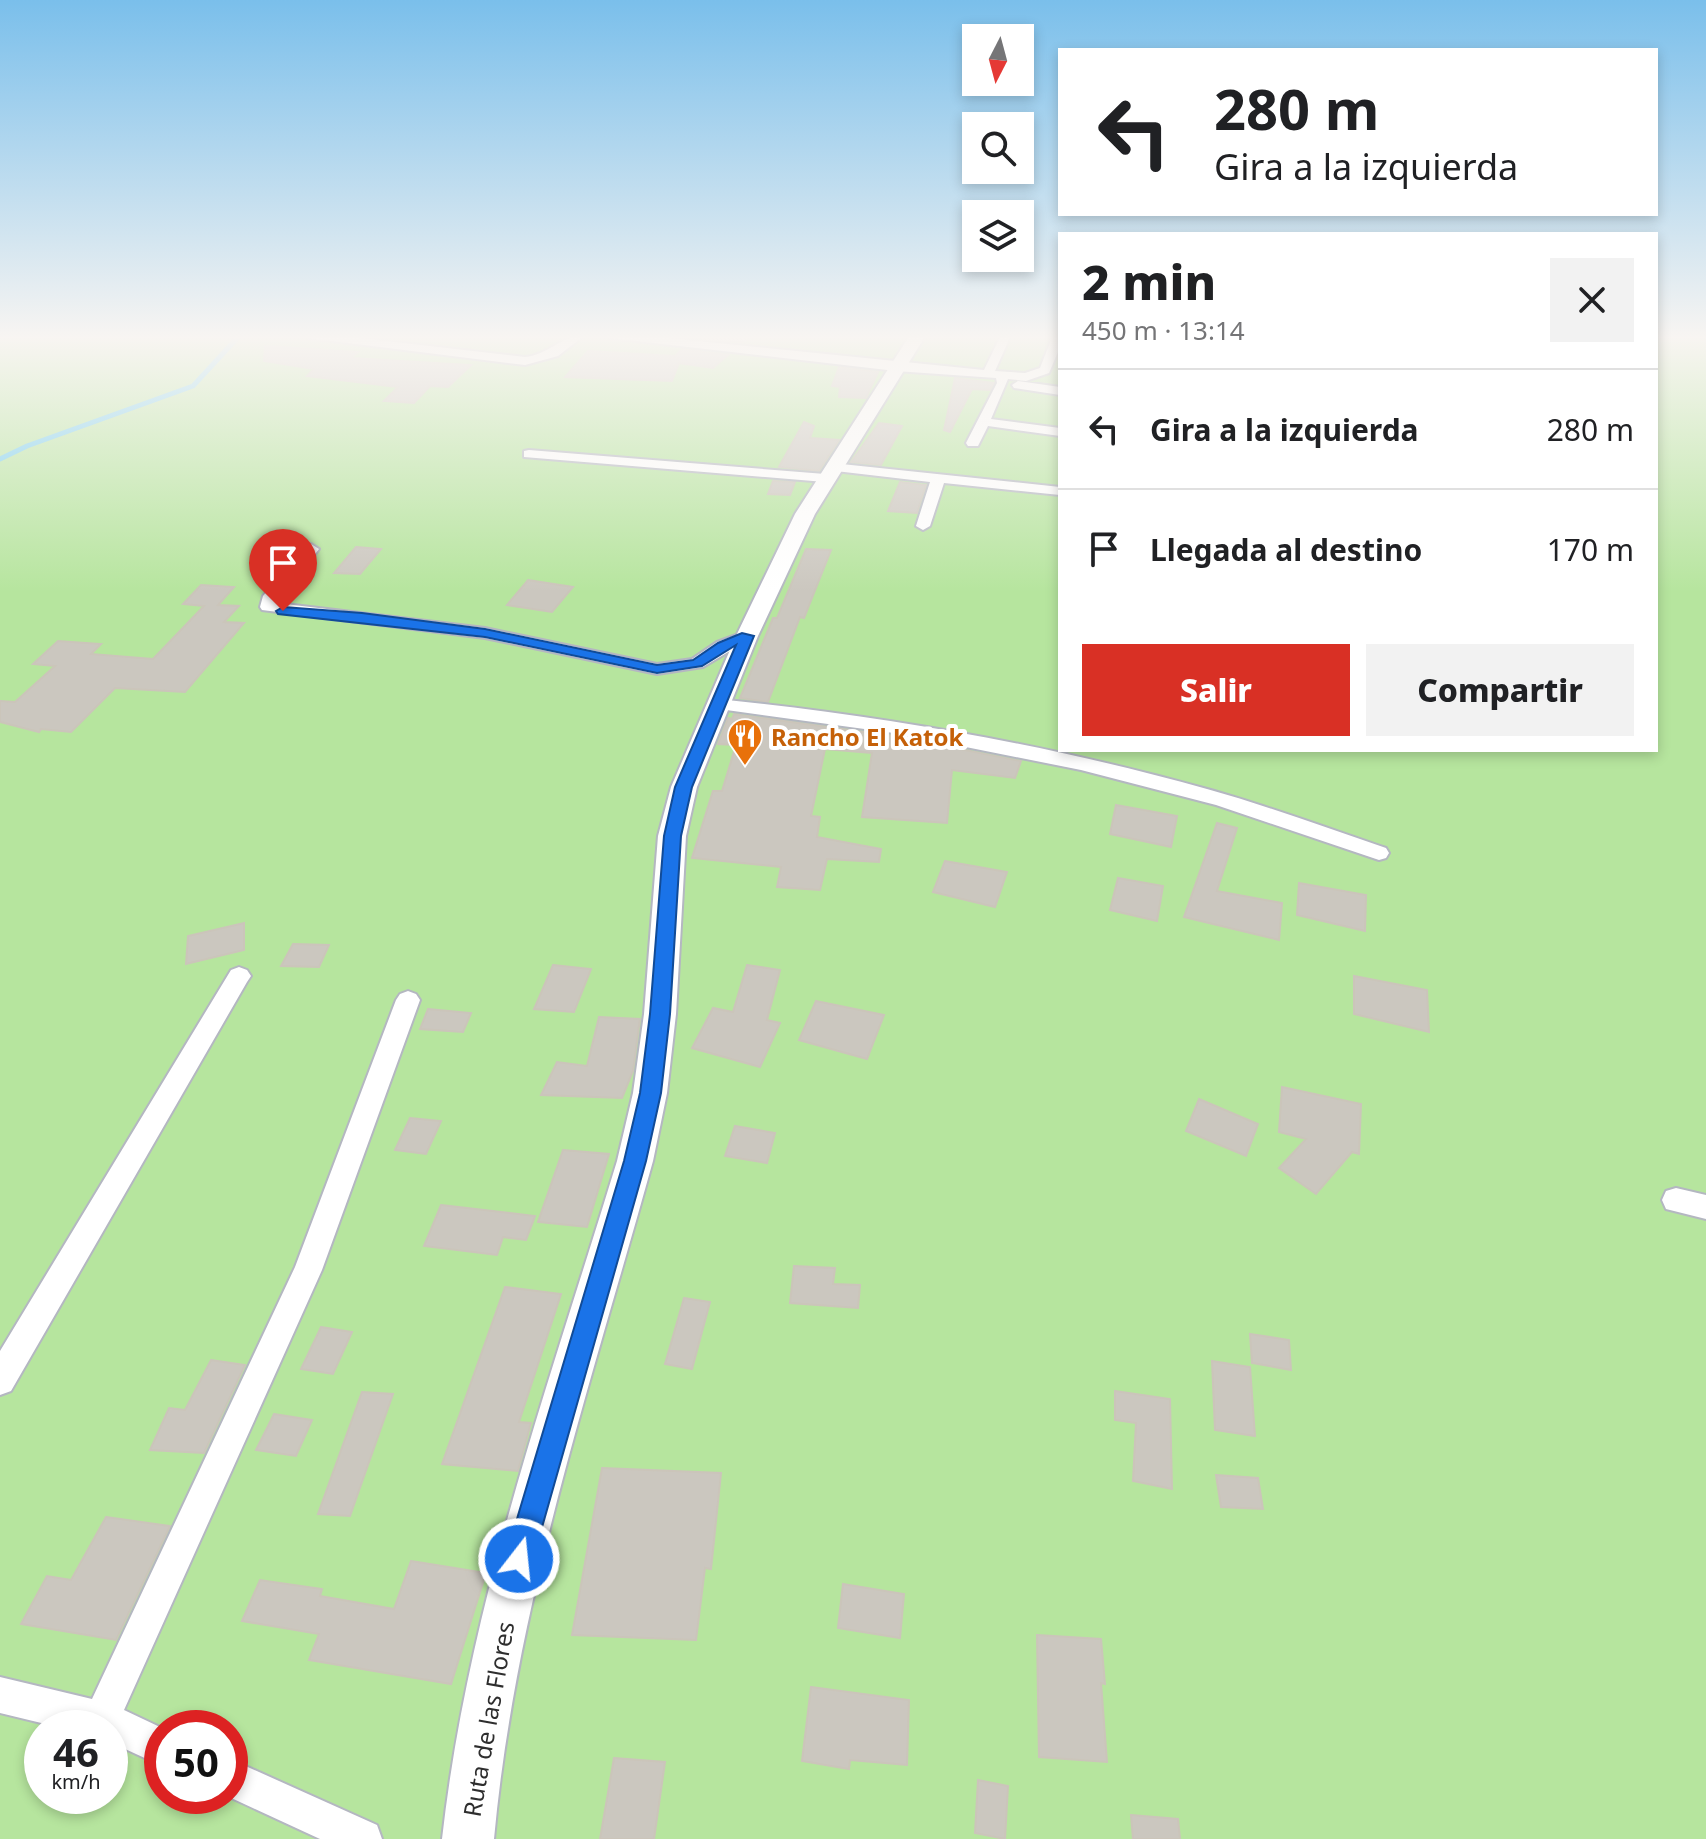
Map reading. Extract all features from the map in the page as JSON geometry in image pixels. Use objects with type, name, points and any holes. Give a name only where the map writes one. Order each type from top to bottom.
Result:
[{"type":"main road","name":"Ruta de las Flores","points":[[468,1839],[477,1751],[510,1590],[635,1161],[650,1093],[660,1014],[672,836],[684,787],[747,636],[828,472],[861,421]]},
{"type":"street","points":[[973,443],[985,422],[1058,432]]},
{"type":"street","points":[[529,454],[938,479],[1058,491]]},
{"type":"street","points":[[923,526],[938,479]]},
{"type":"street","points":[[311,549],[269,599],[268,607],[485,633],[657,669],[697,663],[723,646],[747,636]]},
{"type":"street","points":[[718,704],[895,724],[1021,749],[1203,795],[1379,853]]},
{"type":"street","points":[[0,1380],[239,976]]},
{"type":"street","points":[[105,1710],[308,1270],[408,1000]]},
{"type":"street","points":[[1676,1200],[1706,1207]]},
{"type":"street","points":[[0,1695],[63,1710]]},
{"type":"street","points":[[248,1786],[363,1839]]},
{"type":"green space","points":[[0,421],[1058,421],[1058,752],[1658,752],[1658,421],[1706,421],[1706,1839],[0,1839]]},
{"type":"building","points":[[946,421],[956,421],[950,432],[944,430]]},
{"type":"building","points":[[804,422],[814,426],[810,438],[839,440],[819,471],[779,467]]},
{"type":"building","points":[[879,423],[902,426],[881,465],[851,462]]},
{"type":"building","points":[[773,481],[795,482],[790,495],[768,494]]},
{"type":"building","points":[[900,482],[926,485],[917,513],[888,511]]},
{"type":"building","points":[[356,547],[381,549],[360,574],[334,573]]},
{"type":"building","points":[[806,549],[831,550],[804,618],[800,617],[768,702],[740,698],[773,618],[777,618]]},
{"type":"building","points":[[528,580],[573,587],[552,612],[507,605]]},
{"type":"building","points":[[201,585],[234,587],[218,605],[239,606],[224,622],[244,623],[185,692],[115,688],[71,732],[41,729],[39,732],[0,722],[0,701],[15,702],[55,666],[33,664],[58,641],[101,644],[91,654],[153,659],[204,606],[183,604]]},
{"type":"building","points":[[734,714],[900,737],[1021,761],[1015,778],[952,770],[947,823],[862,817],[872,753],[825,749],[811,816],[820,817],[817,837],[881,849],[879,862],[827,859],[820,890],[777,887],[781,867],[692,858],[713,791],[722,791],[736,745],[718,744],[728,718],[732,719]]},
{"type":"building","points":[[1116,805],[1177,816],[1171,847],[1110,834]]},
{"type":"building","points":[[1217,823],[1237,828],[1217,891],[1282,903],[1279,940],[1184,917]]},
{"type":"building","points":[[945,861],[1007,872],[995,907],[933,892]]},
{"type":"building","points":[[1118,878],[1163,886],[1157,921],[1110,910]]},
{"type":"building","points":[[1299,883],[1366,895],[1365,931],[1297,915]]},
{"type":"building","points":[[244,923],[244,950],[186,964],[188,936]]},
{"type":"building","points":[[293,944],[329,945],[319,967],[281,966]]},
{"type":"building","points":[[553,965],[591,969],[574,1012],[534,1009]]},
{"type":"building","points":[[747,965],[780,970],[767,1020],[780,1023],[760,1067],[692,1048],[713,1008],[733,1012]]},
{"type":"building","points":[[1354,976],[1427,990],[1429,1032],[1354,1014]]},
{"type":"building","points":[[816,1001],[884,1015],[867,1059],[799,1040]]},
{"type":"building","points":[[428,1009],[471,1013],[463,1032],[420,1029]]},
{"type":"building","points":[[599,1017],[640,1019],[633,1071],[622,1098],[541,1095],[557,1062],[587,1066]]},
{"type":"building","points":[[1282,1087],[1361,1104],[1359,1154],[1352,1152],[1316,1194],[1279,1168],[1306,1139],[1279,1132]]},
{"type":"building","points":[[1199,1099],[1258,1124],[1246,1156],[1186,1131]]},
{"type":"building","points":[[410,1118],[441,1121],[426,1154],[395,1150]]},
{"type":"building","points":[[735,1126],[775,1133],[767,1163],[725,1156]]},
{"type":"building","points":[[563,1150],[609,1154],[587,1227],[538,1222]]},
{"type":"building","points":[[441,1205],[535,1216],[526,1240],[503,1237],[497,1255],[424,1246]]},
{"type":"building","points":[[794,1266],[835,1268],[833,1284],[860,1285],[858,1308],[790,1303]]},
{"type":"building","points":[[505,1287],[561,1294],[519,1422],[531,1423],[518,1471],[442,1464]]},
{"type":"building","points":[[684,1298],[710,1302],[692,1369],[665,1364]]},
{"type":"building","points":[[321,1327],[352,1332],[333,1374],[301,1369]]},
{"type":"building","points":[[1250,1334],[1289,1340],[1291,1370],[1252,1363]]},
{"type":"building","points":[[211,1360],[245,1365],[204,1453],[150,1450],[169,1408],[185,1410]]},
{"type":"building","points":[[1212,1361],[1250,1367],[1255,1436],[1215,1430]]},
{"type":"building","points":[[1115,1391],[1170,1399],[1172,1489],[1133,1481],[1136,1423],[1115,1420]]},
{"type":"building","points":[[362,1392],[393,1394],[350,1516],[318,1514]]},
{"type":"building","points":[[274,1414],[312,1420],[296,1456],[256,1450]]},
{"type":"building","points":[[602,1468],[721,1473],[711,1569],[705,1568],[696,1640],[572,1635]]},
{"type":"building","points":[[1216,1475],[1258,1478],[1263,1509],[1221,1507]]},
{"type":"building","points":[[106,1517],[170,1526],[116,1640],[21,1624],[47,1576],[71,1580]]},
{"type":"building","points":[[411,1561],[486,1573],[451,1684],[309,1660],[319,1634],[242,1621],[260,1580],[322,1589],[320,1596],[394,1609]]},
{"type":"building","points":[[843,1584],[904,1594],[900,1638],[838,1628]]},
{"type":"building","points":[[1037,1635],[1101,1639],[1107,1762],[1039,1757]]},
{"type":"building","points":[[811,1687],[909,1700],[907,1765],[850,1760],[849,1769],[802,1761]]},
{"type":"building","points":[[614,1758],[665,1762],[654,1839],[600,1839]]},
{"type":"building","points":[[978,1780],[1008,1786],[1005,1839],[975,1833]]},
{"type":"building","points":[[1131,1815],[1178,1819],[1180,1839],[1133,1839]]},
{"type":"waterway","points":[[0,459],[97,421]]},
{"type":"place","name":"Rancho El Katok","points":[[745,767]]},
{"type":"route","points":[[283,611],[362,617],[485,633],[657,669],[697,663],[734,639],[747,636],[684,787],[672,836],[660,1014],[650,1093],[635,1161],[519,1559]]}]
